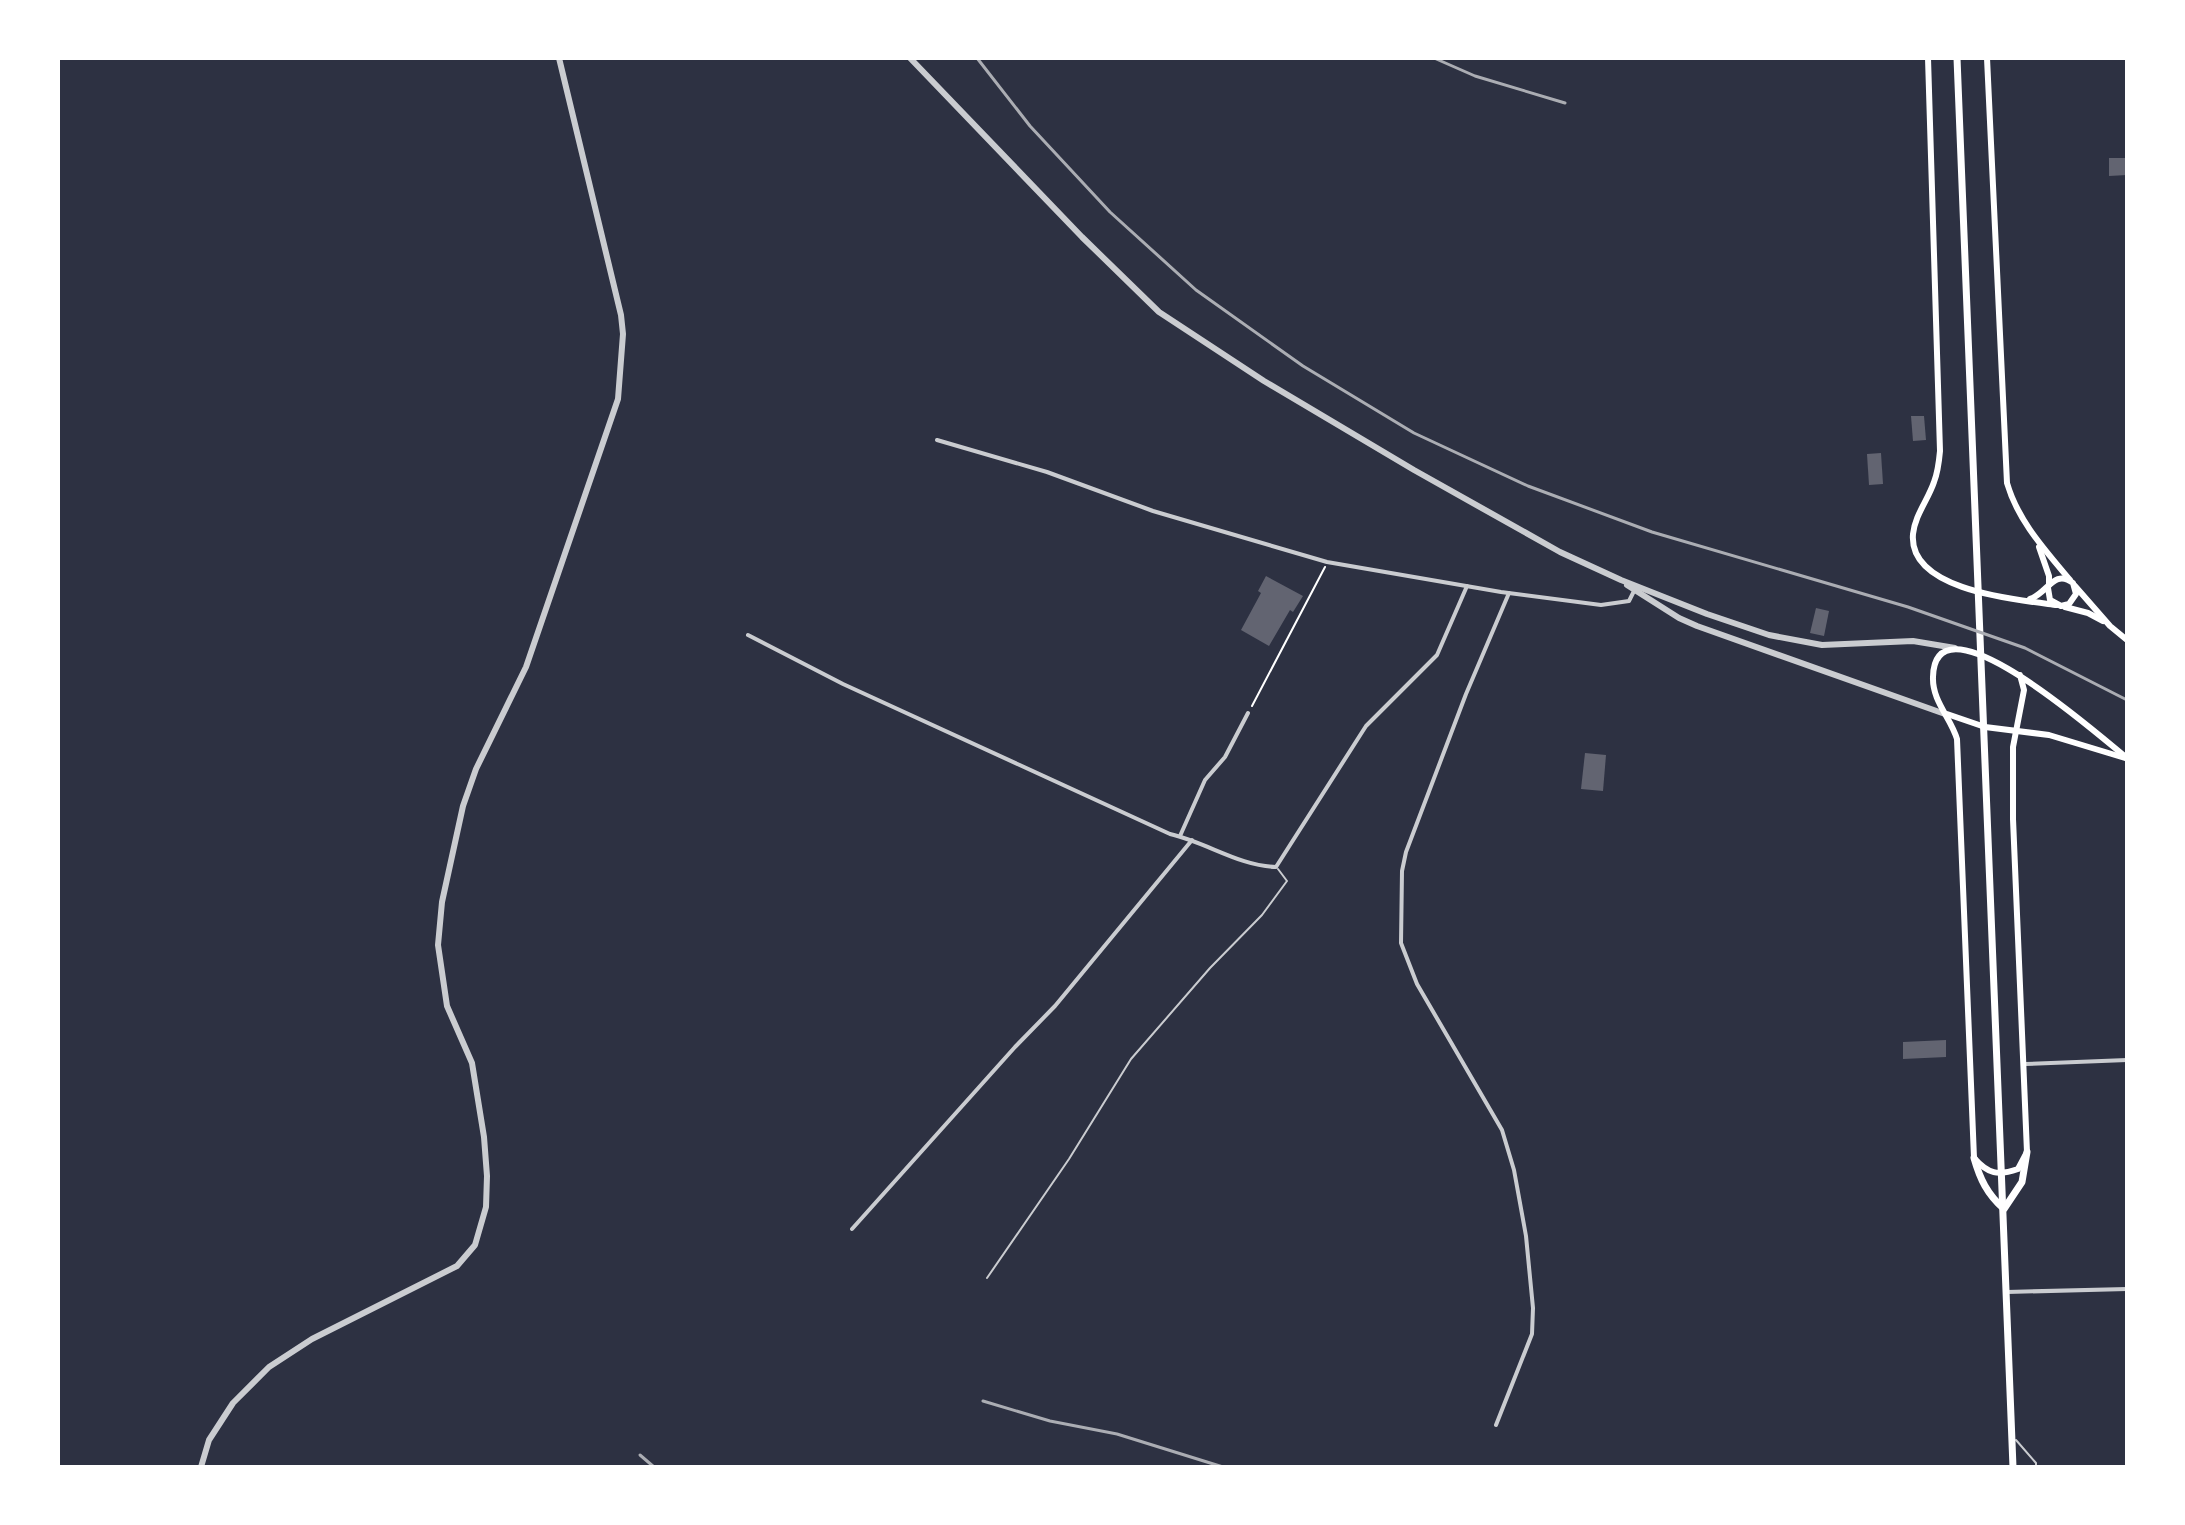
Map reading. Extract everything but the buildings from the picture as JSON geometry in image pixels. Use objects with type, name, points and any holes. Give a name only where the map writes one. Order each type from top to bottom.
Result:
[{"type":"main road","points":[[1928,58],[1940,451],[1934,484],[1915,524],[1914,546],[1918,558],[1936,575],[1983,593],[2059,605],[2088,613],[2110,626]]},
{"type":"main road","points":[[1957,58],[2013,1467]]},
{"type":"main road","points":[[1987,58],[2007,483],[2013,505],[2036,540],[2110,626],[2127,640]]},
{"type":"main road","points":[[2022,601],[2034,598],[2048,586],[2059,577],[2072,581],[2076,590],[2069,604],[2059,605],[2050,600],[2048,586],[2046,563],[2036,540]]},
{"type":"main road","points":[[2004,1209],[1990,1197],[1980,1179],[1974,1158],[1957,739],[1947,714],[1938,702],[1932,676],[1940,656],[1955,648],[2003,664],[2127,758]]},
{"type":"main road","points":[[2004,1209],[2022,1182],[2027,1152],[2013,819],[2015,732],[2024,690],[2020,675]]},
{"type":"main road","points":[[1947,714],[1985,727],[2049,735],[2127,758]]},
{"type":"main road","points":[[1974,1158],[1985,1171],[2002,1175],[2018,1169],[2027,1152]]},
{"type":"street","points":[[201,1467],[209,1440],[233,1403],[269,1367],[312,1339],[457,1266],[475,1245],[483,1226],[487,1176],[484,1137],[472,1063],[447,1006],[438,945],[442,902],[463,806],[476,769],[526,667],[618,399],[621,375],[621,315],[559,58]]},
{"type":"street","points":[[910,58],[1082,237],[1159,312],[1264,381],[1414,470],[1560,552],[1707,614],[1798,643],[1835,646],[1913,641],[1955,648]]},
{"type":"street","points":[[937,440],[1047,472],[1153,511],[1327,562],[1509,593],[1601,605],[1629,601],[1634,591]]},
{"type":"street","points":[[1621,580],[1634,591],[1697,626],[1947,714]]},
{"type":"street","points":[[748,635],[843,684],[1170,834],[1257,866],[1276,867],[1366,726],[1437,655],[1467,586]]},
{"type":"street","points":[[1496,1425],[1532,1334],[1533,1308],[1526,1236],[1514,1170],[1502,1130],[1417,984],[1401,943],[1402,871],[1406,852],[1466,694],[1509,593]]},
{"type":"street","points":[[2119,634],[2127,631]]},
{"type":"street","points":[[1179,836],[1205,780],[1225,757],[1248,713]]},
{"type":"street","points":[[852,1229],[1055,1006],[1192,840]]},
{"type":"street","points":[[2025,1064],[2127,1060]]},
{"type":"street","points":[[2007,1292],[2127,1289]]},
{"type":"lane","points":[[987,1278],[1077,1146],[1131,1059],[1210,968],[1262,915],[1287,881],[1276,867]]},
{"type":"lane","points":[[2012,1435],[2036,1467]]},
{"type":"path","points":[[1248,713],[1327,562]]},
{"type":"railway","points":[[977,58],[1030,126],[1110,212],[1196,290],[1303,366],[1414,433],[1528,486],[1652,532],[1908,607],[2025,648],[2127,700]]},
{"type":"railway","points":[[1434,58],[1475,76],[1565,103]]},
{"type":"railway","points":[[983,1401],[1050,1421],[1117,1434],[1223,1467]]},
{"type":"railway","points":[[640,1455],[654,1467]]}]
